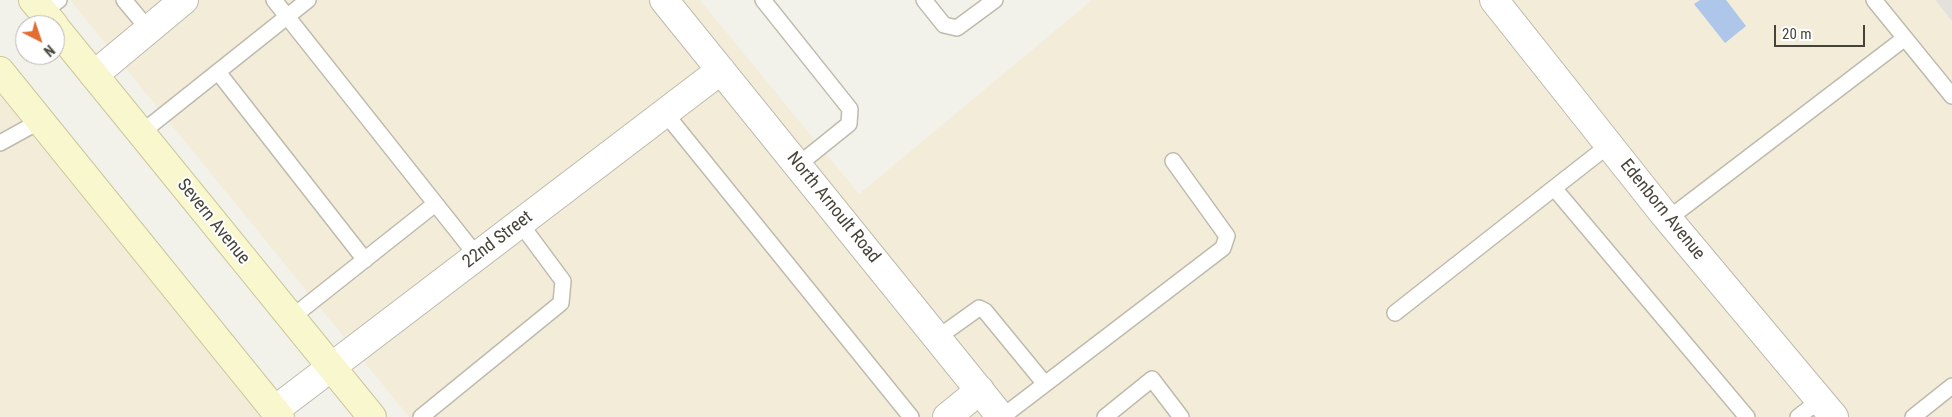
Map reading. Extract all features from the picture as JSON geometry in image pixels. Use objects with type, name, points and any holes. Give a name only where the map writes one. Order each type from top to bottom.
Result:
[{"type":"street","points":[[94,75],[184,0]]},
{"type":"street","name":"North Arnoult Road","points":[[664,0],[1002,417]]},
{"type":"street","name":"Edenborn Avenue","points":[[1494,0],[1668,219],[1827,408]]},
{"type":"street","name":"Severn Avenue","points":[[49,13],[94,75],[372,417]]},
{"type":"street","name":"22nd Street","points":[[277,414],[331,367],[721,70]]},
{"type":"street","points":[[0,71],[277,414]]},
{"type":"street","points":[[947,417],[980,390]]},
{"type":"lane","points":[[124,0],[149,30]]},
{"type":"lane","points":[[274,0],[477,256]]},
{"type":"lane","points":[[141,133],[308,0]]},
{"type":"lane","points":[[763,0],[850,109],[849,124],[798,165]]},
{"type":"lane","points":[[924,0],[944,25],[957,28],[995,0]]},
{"type":"lane","points":[[1874,0],[1952,96]]},
{"type":"lane","points":[[1668,219],[1905,38]]},
{"type":"lane","points":[[218,72],[365,260]]},
{"type":"lane","points":[[664,113],[911,417]]},
{"type":"lane","points":[[0,143],[40,121]]},
{"type":"lane","points":[[1395,313],[1609,145]]},
{"type":"lane","points":[[1002,417],[1223,248],[1227,236],[1173,161]]},
{"type":"lane","points":[[1554,188],[1747,417]]},
{"type":"lane","points":[[291,318],[436,204]]},
{"type":"lane","points":[[421,417],[561,303],[563,281],[520,223]]},
{"type":"lane","points":[[937,338],[979,308],[985,310],[1045,384]]},
{"type":"lane","points":[[1105,417],[1152,379],[1181,417]]},
{"type":"lane","points":[[1913,417],[1952,386]]},
{"type":"lane","points":[[1798,417],[1827,408]]},
{"type":"shaded area","points":[[70,0],[700,0],[859,194],[1092,0],[1935,0],[1952,21],[1952,417],[409,417]]},
{"type":"shaded area","points":[[1935,0],[1952,0],[1952,21]]},
{"type":"shaded area","points":[[0,72],[279,417],[0,417]]},
{"type":"water","points":[[1700,0],[1726,0],[1746,26],[1725,43],[1694,4]]}]
